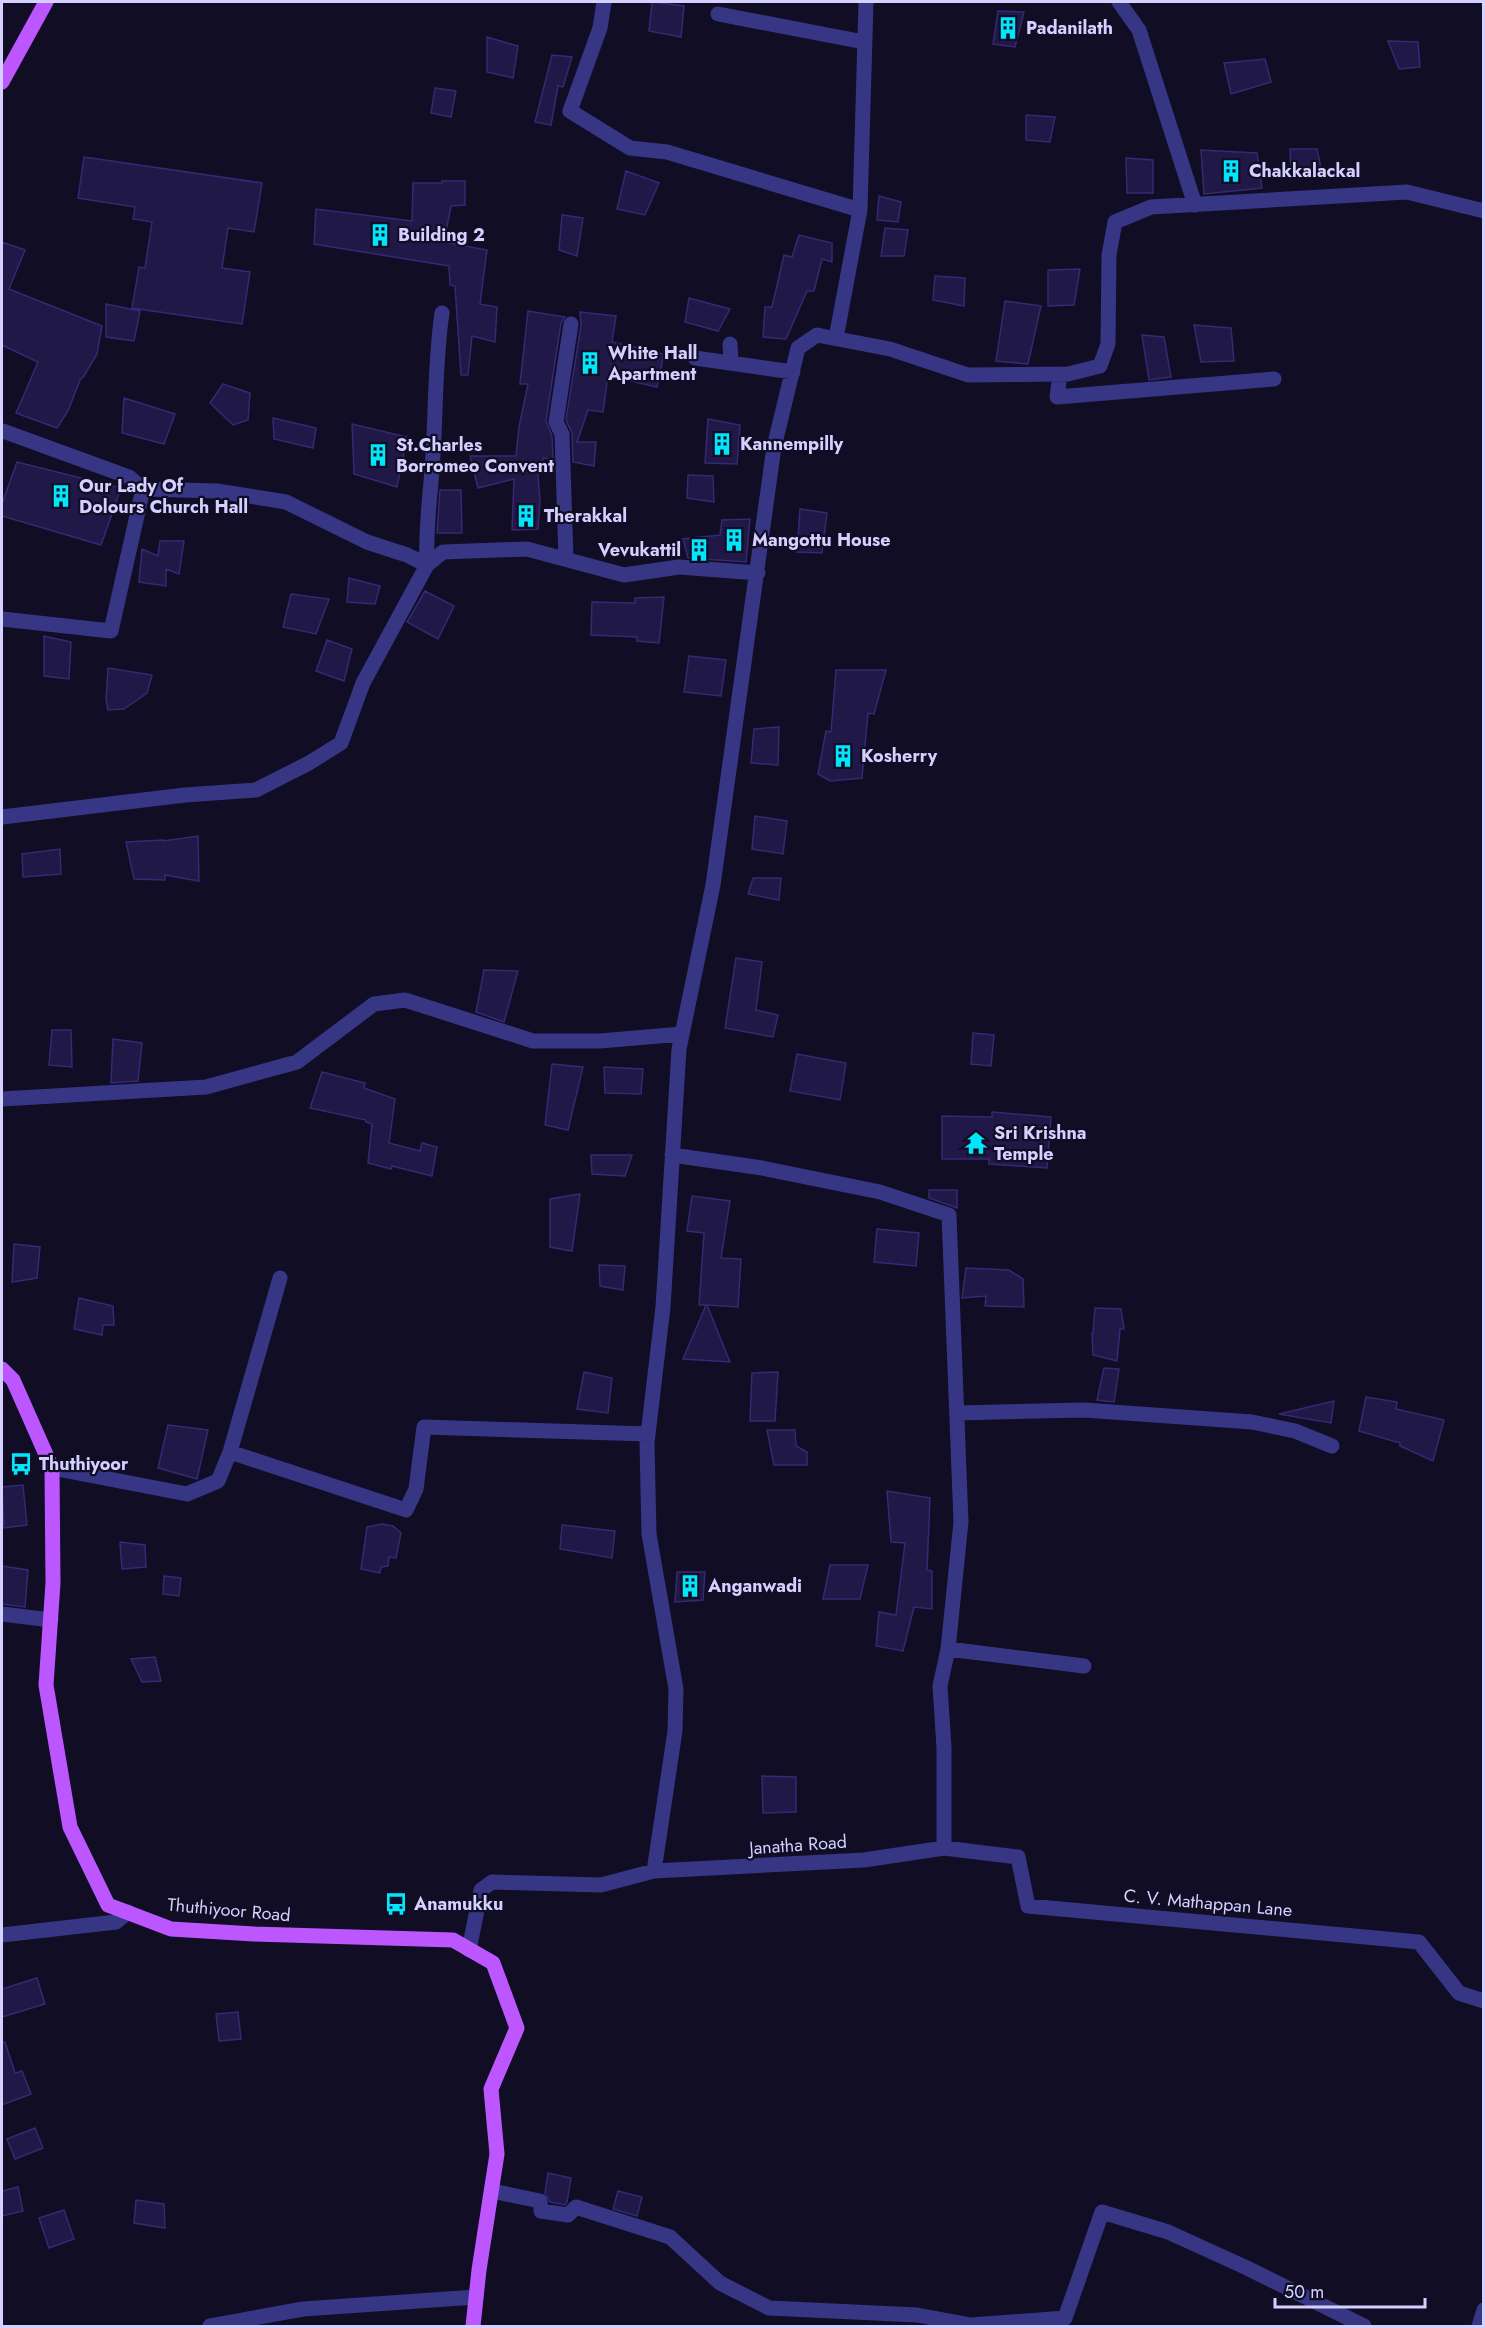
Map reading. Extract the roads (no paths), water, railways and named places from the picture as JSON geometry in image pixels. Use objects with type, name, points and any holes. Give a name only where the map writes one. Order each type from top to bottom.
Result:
[{"type":"main road","points":[[2,82],[46,2]]},
{"type":"main road","name":"Thuthiyoor Road","points":[[5,1375],[52,1468],[53,1583],[46,1685],[70,1827],[108,1905],[171,1929],[453,1940],[493,1963],[517,2028],[491,2089],[497,2154],[473,2326]]},
{"type":"street","points":[[604,2],[600,28],[570,111],[630,148],[667,152],[860,210]]},
{"type":"street","points":[[836,339],[860,210],[866,2]]},
{"type":"street","points":[[1119,2],[1139,30],[1195,205]]},
{"type":"street","points":[[718,14],[864,42]]},
{"type":"street","points":[[654,1871],[675,1731],[676,1689],[649,1534],[648,1434],[663,1307],[679,1049],[713,885],[774,447],[798,348],[818,335],[891,348],[968,375],[1060,374],[1100,366],[1108,344],[1109,255],[1115,222],[1151,207],[1407,192],[1484,211]]},
{"type":"street","points":[[427,565],[426,542],[433,454],[437,346],[442,313]]},
{"type":"street","points":[[566,559],[562,434],[555,422],[571,324]]},
{"type":"street","points":[[730,344],[731,363]]},
{"type":"street","points":[[695,358],[793,372]]},
{"type":"street","points":[[1060,374],[1057,397],[1274,379]]},
{"type":"street","points":[[3,431],[129,477],[143,489],[217,491],[286,502],[367,542],[407,555],[427,565]]},
{"type":"street","points":[[2,619],[111,631],[143,489]]},
{"type":"street","points":[[2,817],[185,795],[256,790],[309,763],[341,743],[363,683],[427,565],[444,552],[527,549],[624,575],[679,567],[758,573]]},
{"type":"street","points":[[2,1099],[206,1087],[297,1062],[374,1004],[405,1000],[533,1041],[600,1041],[682,1034]]},
{"type":"street","points":[[672,1155],[762,1168],[880,1191],[949,1215],[961,1522],[948,1649],[940,1686],[944,1748],[944,1848]]},
{"type":"street","points":[[52,1468],[186,1494],[218,1481],[230,1452],[280,1278]]},
{"type":"street","points":[[957,1413],[1084,1410],[1252,1422],[1295,1431],[1332,1446]]},
{"type":"street","points":[[230,1452],[406,1509],[416,1489],[424,1427],[648,1434]]},
{"type":"street","points":[[2,1614],[51,1620]]},
{"type":"street","points":[[948,1649],[1084,1665]]},
{"type":"street","name":"Janatha Road","points":[[469,1950],[481,1890],[492,1882],[601,1885],[654,1871],[864,1860],[944,1848]]},
{"type":"street","name":"C. V. Mathappan Lane","points":[[944,1848],[1018,1857],[1028,1906],[1419,1942],[1459,1994],[1484,2001]]},
{"type":"street","points":[[2,1935],[116,1922],[128,1912]]},
{"type":"street","points":[[492,2191],[540,2201],[541,2211],[568,2215],[576,2207],[670,2237],[720,2283],[769,2308],[917,2315],[971,2325],[1065,2318],[1102,2212],[1168,2232],[1364,2326]]},
{"type":"street","points":[[210,2326],[303,2308],[476,2296]]},
{"type":"street","points":[[1479,2326],[1484,2310]]},
{"type":"place","name":"Padanilath","points":[[1008,28]]},
{"type":"place","name":"Chakkalackal","points":[[1231,171]]},
{"type":"place","name":"Building 2","points":[[380,235]]},
{"type":"place","name":"White Hall Apartment","points":[[590,363]]},
{"type":"place","name":"Kannempilly","points":[[722,444]]},
{"type":"place","name":"St.Charles Borromeo Convent","points":[[378,455]]},
{"type":"place","name":"Our Lady Of Dolours Church Hall","points":[[61,496]]},
{"type":"place","name":"Therakkal","points":[[526,516]]},
{"type":"place","name":"Mangottu House","points":[[734,540]]},
{"type":"place","name":"Vevukattil","points":[[699,550]]},
{"type":"place","name":"Kosherry","points":[[843,756]]},
{"type":"place","name":"Sri Krishna Temple","points":[[976,1143]]},
{"type":"place","name":"Thuthiyoor","points":[[21,1464]]},
{"type":"place","name":"Anganwadi","points":[[690,1586]]},
{"type":"place","name":"Anamukku","points":[[396,1904]]}]
